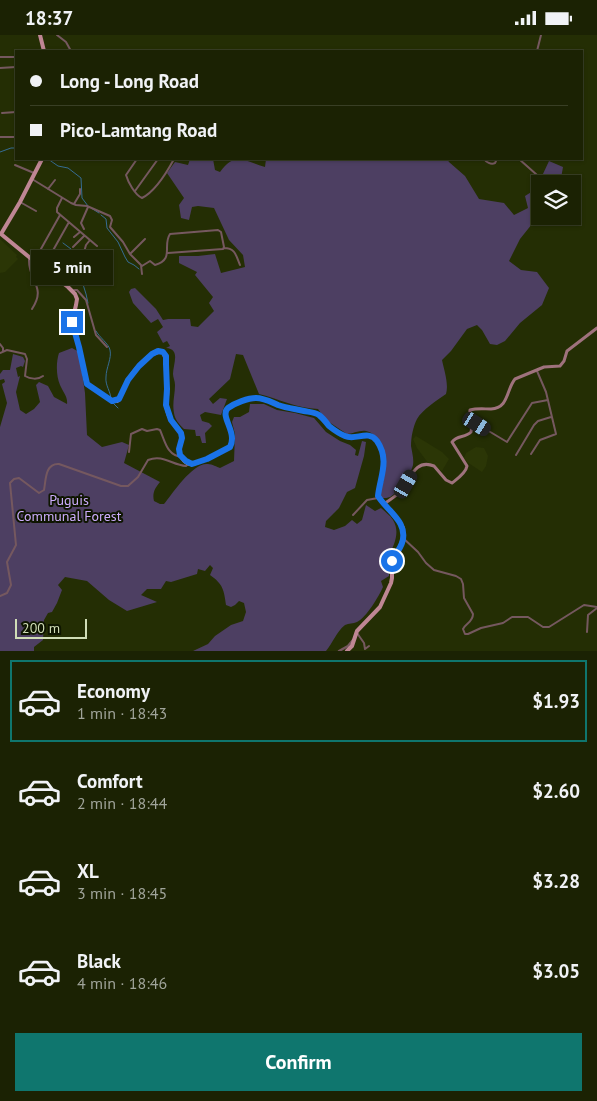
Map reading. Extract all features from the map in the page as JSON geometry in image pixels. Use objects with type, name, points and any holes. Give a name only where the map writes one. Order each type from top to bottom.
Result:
[{"type":"main road","points":[[40,35],[44,50]]},
{"type":"main road","points":[[41,160],[20,202],[1,233],[72,291],[77,299],[72,322],[89,387],[112,401],[117,401],[128,380],[143,362],[150,355],[161,351],[165,354],[166,364],[166,405],[171,420],[181,433],[182,438],[179,449],[182,457],[192,464],[207,459],[230,447],[233,439],[225,416],[226,411],[229,407],[254,398],[318,415],[334,429],[348,437],[366,435],[374,438],[379,444],[384,457],[382,480],[377,494],[378,498],[400,523],[403,537],[392,561],[392,578],[383,601],[356,635],[352,646],[347,651]]},
{"type":"main road","points":[[384,504],[401,491],[414,470],[424,465],[432,465],[448,482],[452,483],[456,480],[466,470],[467,466],[452,442],[457,437],[465,436],[471,432],[470,410],[476,408],[498,408],[506,399],[514,381],[544,367],[560,367],[564,361],[566,351],[597,328]]},
{"type":"street","points":[[57,35],[70,50]]},
{"type":"street","points":[[537,50],[542,35]]},
{"type":"street","points":[[0,57],[15,57]]},
{"type":"street","points":[[0,68],[15,67]]},
{"type":"street","points":[[2,113],[15,112]]},
{"type":"street","points":[[0,137],[15,137]]},
{"type":"street","points":[[136,160],[126,175],[140,198],[145,197],[159,182],[173,160]]},
{"type":"street","points":[[135,191],[157,160]]},
{"type":"street","points":[[485,160],[488,163],[495,163],[496,160]]},
{"type":"street","points":[[520,160],[537,175]]},
{"type":"street","points":[[15,165],[34,173]]},
{"type":"street","points":[[32,179],[74,204],[88,207],[110,216],[112,220],[110,227],[123,242],[130,254],[141,265],[142,274]]},
{"type":"street","points":[[48,189],[55,180]]},
{"type":"street","points":[[74,204],[80,194],[80,189]]},
{"type":"street","points":[[62,198],[56,210],[97,247]]},
{"type":"street","points":[[20,202],[36,211]]},
{"type":"street","points":[[84,229],[81,223],[88,207]]},
{"type":"street","points":[[38,256],[60,215]]},
{"type":"street","points":[[32,309],[37,301],[38,294],[30,271],[31,258],[50,254],[69,222]]},
{"type":"street","points":[[74,231],[75,227]]},
{"type":"street","points":[[141,265],[150,261],[155,265],[160,263],[168,253],[167,238],[170,234],[220,230],[224,248]]},
{"type":"street","points":[[74,237],[80,232]]},
{"type":"street","points":[[84,242],[85,236]]},
{"type":"street","points":[[73,247],[85,236]]},
{"type":"street","points":[[130,254],[145,239]]},
{"type":"street","points":[[84,252],[90,240]]},
{"type":"street","points":[[168,253],[229,248],[233,250],[240,265]]},
{"type":"street","points":[[72,291],[77,290],[86,300],[96,335],[107,347]]},
{"type":"street","points":[[0,344],[3,347],[3,351]]},
{"type":"street","points":[[0,353],[7,350],[25,355],[27,359],[25,376],[38,379],[43,376]]},
{"type":"street","points":[[531,454],[542,439],[556,435],[546,392],[536,371]]},
{"type":"street","points":[[472,421],[506,442],[532,403],[548,400]]},
{"type":"street","points":[[516,455],[534,425],[538,421],[552,417]]},
{"type":"street","points":[[130,452],[131,434],[142,429],[148,431],[160,429],[170,452],[178,457],[182,457]]},
{"type":"street","points":[[0,596],[7,593],[11,585],[7,562],[16,545],[10,483],[14,479],[19,478],[39,493],[44,491],[47,473],[51,466],[59,464],[121,486],[128,486],[138,477],[148,460],[164,459],[183,466],[186,466],[188,463]]},
{"type":"street","points":[[353,515],[367,500],[378,498]]},
{"type":"street","points":[[403,537],[434,570],[461,579],[464,598],[473,614],[472,620],[463,629],[465,634],[501,624],[512,617],[528,617],[543,627],[549,627],[584,605],[597,607]]},
{"type":"street","points":[[587,632],[588,615],[597,607]]},
{"type":"street","points":[[339,651],[348,646],[356,635],[364,643],[365,649],[369,646]]},
{"type":"shaded area","points":[[0,239],[17,255],[18,259],[5,272],[0,273]]},
{"type":"shaded area","points":[[416,436],[442,452],[449,459],[442,471],[428,463],[413,439]]},
{"type":"shaded area","points":[[476,447],[484,448],[488,456],[486,466],[482,472],[464,458],[466,453]]},
{"type":"green space","points":[[190,160],[213,160],[215,170],[220,172],[225,166],[236,160],[246,160],[265,167],[266,160],[448,160],[465,176],[479,199],[504,203],[514,215],[528,208],[525,196],[531,192],[531,225],[520,239],[509,261],[521,270],[537,272],[549,288],[542,305],[520,323],[505,341],[497,345],[490,344],[477,325],[467,329],[442,360],[447,381],[446,394],[434,402],[417,419],[411,439],[412,469],[400,487],[390,497],[380,497],[384,478],[384,458],[380,443],[372,433],[361,431],[347,434],[326,420],[318,409],[295,405],[259,394],[243,355],[236,354],[230,379],[209,399],[213,404],[220,398],[227,399],[221,415],[205,412],[200,415],[202,421],[212,426],[205,433],[206,443],[202,443],[200,436],[196,436],[195,430],[184,429],[176,420],[173,406],[175,354],[171,349],[166,348],[170,346],[167,341],[163,343],[157,332],[163,327],[158,319],[151,323],[133,303],[129,292],[135,288],[156,309],[163,320],[190,319],[191,326],[198,327],[214,311],[209,303],[213,297],[195,275],[197,272],[179,263],[179,256],[215,254],[221,273],[245,267],[243,255],[229,240],[214,208],[192,207],[189,220],[181,218],[179,205],[184,198],[167,173],[175,162],[188,165]]},
{"type":"green space","points":[[549,161],[563,167],[562,175],[542,175]]},
{"type":"green space","name":"Puguis Communal Forest","points":[[72,348],[79,352],[85,393],[87,435],[102,447],[122,442],[129,445],[124,463],[160,482],[153,495],[154,501],[160,504],[164,504],[184,479],[196,468],[208,464],[220,468],[234,461],[235,434],[232,422],[234,417],[240,417],[249,412],[250,404],[264,404],[277,410],[314,418],[326,432],[356,450],[355,455],[358,456],[362,441],[366,442],[355,488],[347,492],[339,508],[326,521],[325,527],[334,530],[345,526],[352,520],[357,524],[362,520],[366,505],[375,511],[381,508],[395,524],[395,542],[385,560],[389,562],[389,576],[381,581],[383,587],[361,620],[346,624],[326,651],[193,651],[208,644],[215,636],[231,625],[243,621],[246,612],[244,603],[239,601],[231,607],[226,605],[222,588],[218,581],[210,575],[213,568],[210,565],[205,571],[198,569],[197,574],[171,582],[166,581],[161,589],[147,589],[141,595],[157,602],[127,611],[109,600],[87,581],[65,577],[58,585],[62,590],[57,603],[44,620],[43,640],[34,647],[34,651],[0,651],[0,427],[7,403],[2,384],[5,382],[4,379],[0,380],[0,374],[3,370],[10,370],[13,354],[23,357],[25,361],[23,367],[16,368],[18,377],[20,376],[16,392],[20,410],[26,414],[40,402],[36,385],[39,382],[48,386],[54,397],[67,404],[59,381],[57,365],[59,353]]},
{"type":"waterway","points":[[0,152],[15,148]]},
{"type":"waterway","points":[[49,160],[58,166],[68,168],[81,178],[82,198],[88,206]]},
{"type":"waterway","points":[[91,208],[99,213]]},
{"type":"waterway","points":[[101,215],[106,219],[107,228],[118,242],[128,262],[139,269]]},
{"type":"waterway","points":[[63,243],[73,252],[88,303]]},
{"type":"waterway","points":[[96,331],[110,350],[106,380],[111,400]]},
{"type":"waterway","points":[[113,403],[118,408]]},
{"type":"route","points":[[72,322],[87,384],[112,401],[119,399],[128,380],[148,357],[158,351],[165,354],[166,405],[171,420],[182,435],[179,449],[180,455],[188,463],[192,464],[207,459],[230,447],[233,439],[225,416],[226,411],[229,407],[254,398],[321,416],[328,425],[348,437],[370,435],[379,444],[384,457],[382,480],[377,494],[378,498],[397,519],[402,528],[402,543],[392,561]]}]
